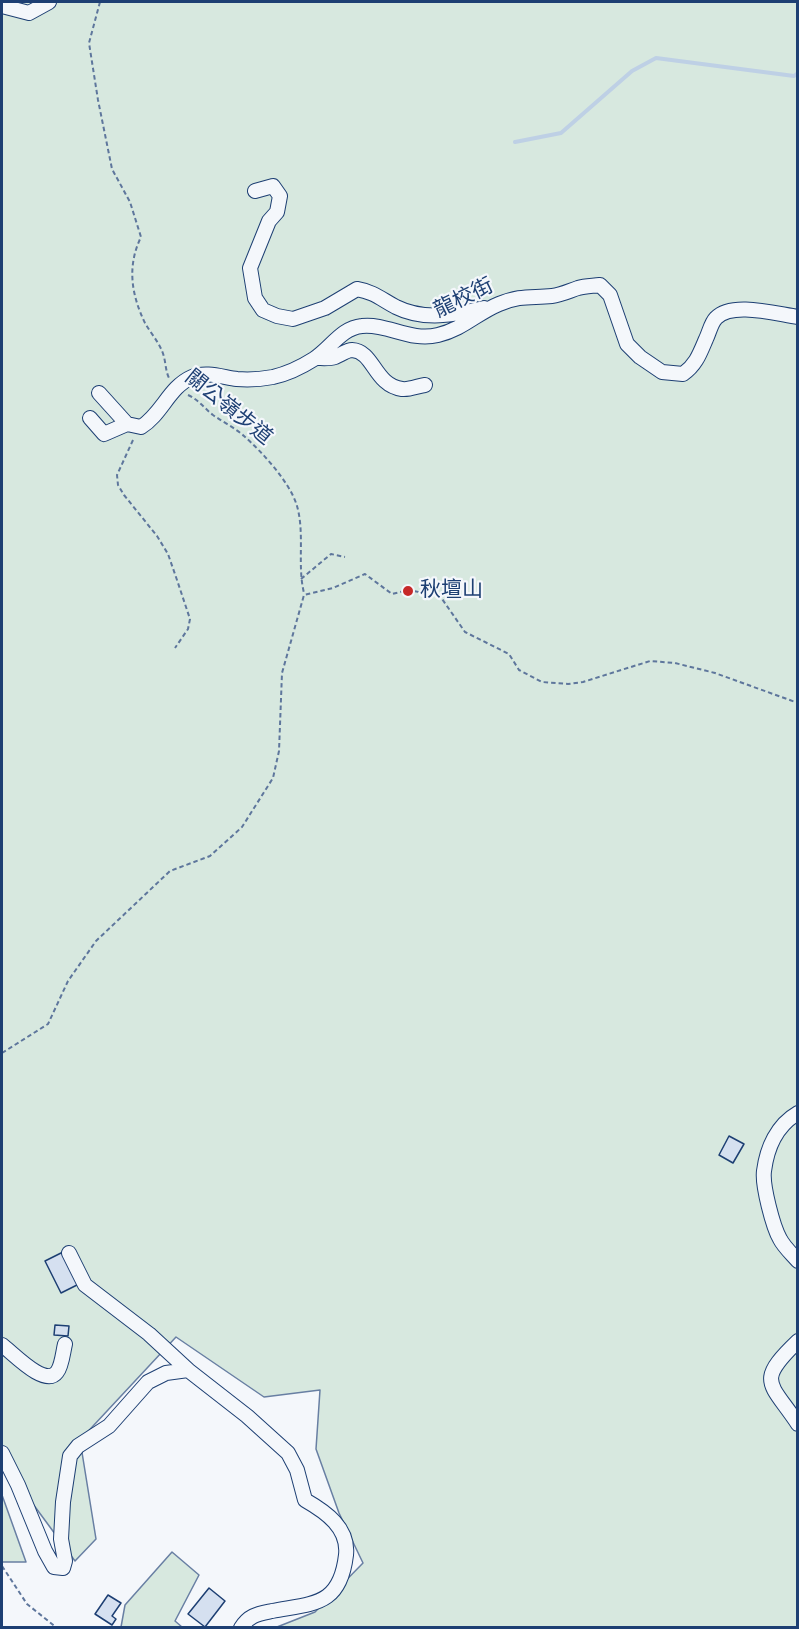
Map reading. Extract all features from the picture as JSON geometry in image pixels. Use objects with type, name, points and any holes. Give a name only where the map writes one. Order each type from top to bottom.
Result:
[{"type":"street","points":[[2,6],[29,13],[48,2]]},
{"type":"street","points":[[255,191],[273,186],[280,196],[277,212],[269,221],[250,268],[255,298],[263,310],[293,319],[325,308],[357,289],[369,291],[395,307],[432,316],[458,315],[495,305]]},
{"type":"street","name":"龍校街","points":[[134,425],[151,421],[174,389],[195,375],[213,374],[251,379],[273,377],[316,358],[347,331],[362,326],[383,327],[402,334],[437,336],[468,323],[495,305],[516,297],[554,296],[581,287],[600,285],[610,295],[627,344],[640,357],[662,372],[683,374],[691,368],[699,355],[714,319],[727,310],[745,309],[798,317]]},
{"type":"street","points":[[316,358],[332,358],[352,350],[364,354],[381,378],[390,385],[404,389],[425,385]]},
{"type":"street","points":[[99,393],[134,425]]},
{"type":"street","points":[[90,418],[104,434],[134,425]]},
{"type":"street","points":[[798,1113],[786,1120],[772,1140],[764,1173],[770,1210],[780,1239],[798,1261]]},
{"type":"street","points":[[69,1252],[85,1286],[149,1334],[188,1370],[247,1416],[288,1453],[297,1470],[305,1500],[326,1512],[338,1526],[347,1544],[345,1567],[336,1589],[328,1596],[318,1603],[252,1615],[241,1628]]},
{"type":"street","points":[[798,1341],[778,1360],[771,1374],[775,1394],[798,1424]]},
{"type":"street","points":[[2,1345],[30,1368],[45,1377],[52,1377],[58,1371],[65,1344]]},
{"type":"street","points":[[2,1453],[45,1551],[54,1567],[63,1568],[65,1561],[61,1539],[63,1502],[70,1456],[78,1446],[109,1426],[148,1383],[166,1373],[188,1370]]},
{"type":"path","name":"關公嶺步道","points":[[100,2],[89,43],[112,169],[130,202],[141,237],[134,251],[131,276],[135,297],[145,323],[162,352],[167,374],[174,389],[197,399],[218,419],[242,434],[285,483],[296,504],[299,518],[300,579],[304,595]]},
{"type":"path","points":[[134,425],[117,475],[118,485],[168,554],[190,619],[188,629],[175,648]]},
{"type":"path","points":[[300,579],[331,554],[345,556]]},
{"type":"path","points":[[2,1053],[48,1024],[68,981],[96,941],[170,871],[210,856],[242,827],[273,778],[279,751],[282,673],[304,595],[333,588],[365,574],[392,594],[408,591],[440,597],[465,632],[509,654],[519,670],[542,682],[568,684],[583,682],[650,662],[667,663],[715,673],[798,703]]},
{"type":"path","points":[[2,1566],[27,1604],[57,1628]]},
{"type":"shaded area","points":[[2,2],[797,2],[797,1627],[277,1627],[315,1612],[363,1563],[339,1513],[316,1449],[320,1390],[264,1397],[176,1337],[80,1440],[96,1539],[75,1561],[2,1462]]},
{"type":"shaded area","points":[[2,1495],[26,1562],[2,1562]]},
{"type":"shaded area","points":[[172,1552],[199,1575],[175,1621],[182,1627],[121,1627],[125,1605]]},
{"type":"building","points":[[729,1136],[744,1144],[733,1163],[719,1155]]},
{"type":"building","points":[[63,1252],[79,1284],[61,1293],[45,1261]]},
{"type":"building","points":[[55,1325],[69,1326],[68,1336],[54,1335]]},
{"type":"building","points":[[209,1588],[225,1601],[205,1627],[188,1614]]},
{"type":"building","points":[[108,1595],[121,1603],[112,1616],[116,1619],[112,1625],[95,1614]]},
{"type":"waterway","points":[[515,142],[561,133],[632,71],[656,58],[794,76],[798,73]]},
{"type":"place","name":"秋壇山","points":[[408,591]]}]
